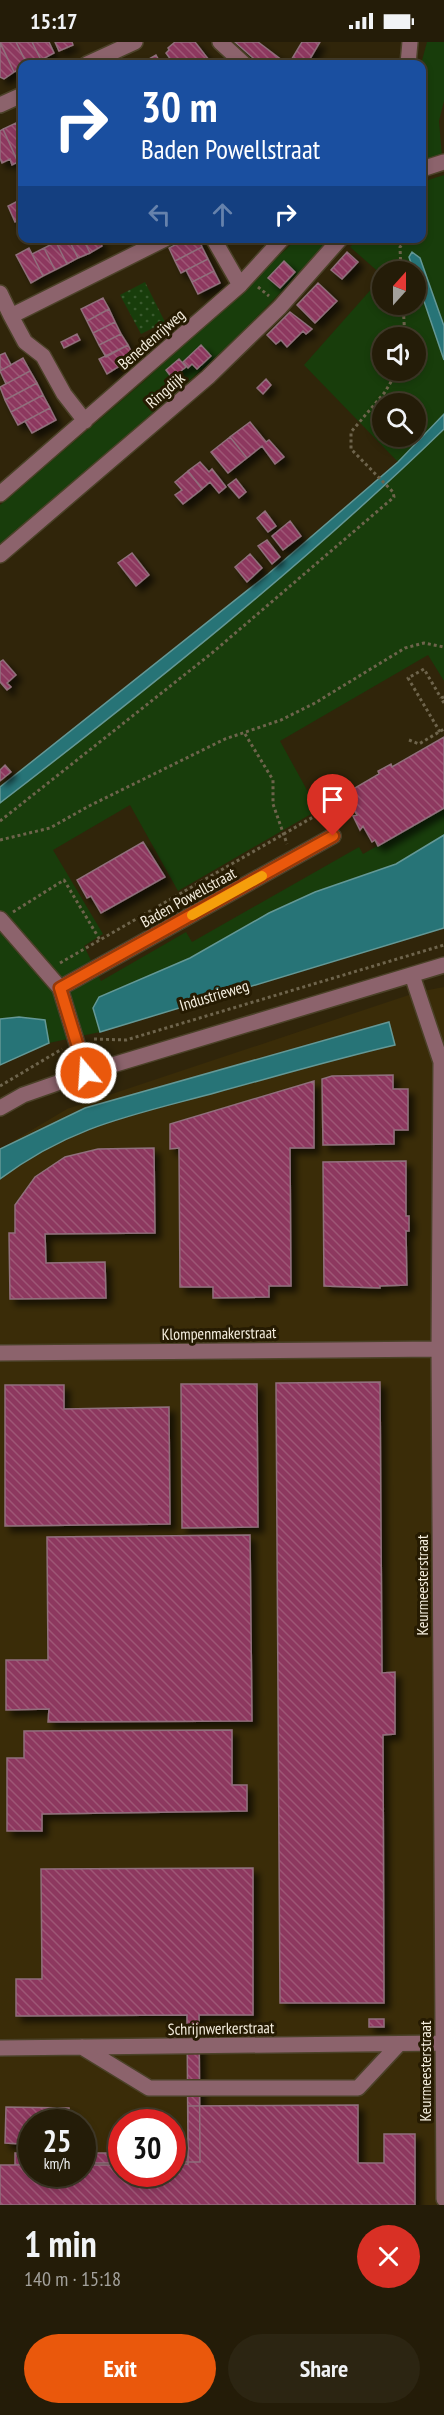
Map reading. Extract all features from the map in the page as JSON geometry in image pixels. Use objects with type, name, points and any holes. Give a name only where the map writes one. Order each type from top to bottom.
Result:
[{"type":"street","points":[[96,60],[135,42]]},
{"type":"street","points":[[220,42],[240,60]]},
{"type":"street","points":[[408,60],[410,42]]},
{"type":"street","points":[[0,105],[18,96]]},
{"type":"street","points":[[426,169],[444,162]]},
{"type":"street","points":[[11,316],[157,243]]},
{"type":"street","points":[[217,243],[244,281]]},
{"type":"street","name":"Benedenrijweg","points":[[0,494],[244,281],[278,243]]},
{"type":"street","name":"Ringdijk","points":[[0,555],[168,413],[280,307],[337,243]]},
{"type":"street","points":[[0,293],[25,342],[43,356],[64,394],[85,421]]},
{"type":"street","name":"Baden Powellstraat","points":[[60,988],[333,836]]},
{"type":"street","points":[[0,920],[60,988],[86,1073]]},
{"type":"street","points":[[0,1108],[23,1095],[86,1073],[444,965]]},
{"type":"street","name":"Keurmeesterstraat","points":[[412,975],[441,1062],[439,1349],[444,2199]]},
{"type":"street","name":"Klompenmakerstraat","points":[[0,1353],[439,1349]]},
{"type":"street","name":"Schrijnwerkerstraat","points":[[0,2048],[442,2043]]},
{"type":"street","points":[[82,2047],[149,2088],[358,2088],[399,2044]]},
{"type":"path","points":[[401,261],[400,247],[404,243]]},
{"type":"path","points":[[244,281],[280,307]]},
{"type":"path","points":[[0,821],[212,653],[394,497],[387,486],[351,448],[350,440],[351,432],[386,392],[392,381]]},
{"type":"path","points":[[0,840],[50,828],[88,806],[225,739],[245,734],[315,704],[405,648],[424,643],[444,647]]},
{"type":"path","points":[[409,740],[419,744],[442,730],[408,678],[424,669],[444,703]]},
{"type":"path","points":[[245,734],[273,780],[273,804],[282,835],[295,857]]},
{"type":"path","points":[[46,972],[327,809]]},
{"type":"path","points":[[0,920],[64,880],[100,940]]},
{"type":"path","name":"Industrieweg","points":[[0,1086],[76,1043],[96,1039],[126,1040],[444,945]]},
{"type":"shaded area","points":[[444,987],[444,2205],[0,2205],[0,1149],[67,1109],[418,992]]},
{"type":"green space","points":[[427,42],[444,42],[444,101],[439,121],[442,156],[426,161],[426,60],[422,60]]},
{"type":"green space","points":[[444,175],[444,326],[426,275],[426,261],[421,261],[412,252],[409,257],[410,261],[372,261],[372,266],[350,247],[354,243],[426,243],[426,181]]},
{"type":"green space","points":[[293,243],[328,243],[232,343],[0,547],[0,505],[142,383]]},
{"type":"green space","points":[[145,282],[165,322],[141,334],[120,295]]},
{"type":"green space","points":[[372,288],[372,315],[426,315],[426,306],[444,360],[444,414],[426,433],[426,393],[372,393],[372,435],[304,365]]},
{"type":"green space","points":[[444,429],[444,681],[428,655],[280,741],[318,810],[178,891],[130,805],[53,850],[103,934],[84,946],[101,981],[186,932],[192,942],[359,847],[363,854],[444,808],[444,835],[396,864],[315,892],[269,913],[190,958],[93,1008],[100,1032],[49,1043],[44,1020],[0,1019],[0,803],[114,714],[283,576]]},
{"type":"green space","points":[[383,447],[412,447],[398,462]]},
{"type":"water","points":[[412,252],[421,261],[410,261],[409,257]]},
{"type":"water","points":[[426,275],[444,326],[444,360],[426,307]]},
{"type":"water","points":[[444,414],[444,429],[426,446],[426,433]]},
{"type":"water","points":[[412,447],[425,447],[283,576],[114,714],[0,803],[0,787],[268,574]]},
{"type":"water","points":[[444,835],[444,928],[100,1032],[93,1008],[99,997],[190,958],[269,913],[315,892],[396,864]]},
{"type":"water","points":[[19,1017],[45,1020],[49,1043],[0,1065],[0,1019]]},
{"type":"water","points":[[389,1022],[395,1045],[104,1124],[53,1146],[0,1179],[0,1149],[85,1108]]},
{"type":"building","points":[[0,42],[16,42],[25,60],[18,60],[18,70],[14,72]]},
{"type":"building","points":[[16,42],[32,42],[41,60],[25,60]]},
{"type":"building","points":[[32,42],[49,42],[54,53],[41,60]]},
{"type":"building","points":[[55,42],[72,42],[73,45],[59,51]]},
{"type":"building","points":[[175,42],[195,42],[209,60],[171,60],[166,53]]},
{"type":"building","points":[[235,42],[258,42],[282,60],[255,60]]},
{"type":"building","points":[[302,42],[320,42],[309,60],[291,60]]},
{"type":"building","points":[[0,43],[14,72],[4,79],[0,77]]},
{"type":"building","points":[[156,55],[159,60],[147,60]]},
{"type":"building","points":[[16,123],[18,162],[3,129]]},
{"type":"building","points":[[3,129],[18,162],[12,165],[10,159],[2,163],[0,158],[0,131]]},
{"type":"building","points":[[18,201],[18,220],[15,222],[8,206]]},
{"type":"building","points":[[56,243],[70,243],[78,258],[67,264]]},
{"type":"building","points":[[56,243],[67,264],[55,270],[44,248]]},
{"type":"building","points":[[70,243],[85,243],[90,253],[78,258]]},
{"type":"building","points":[[85,243],[100,243],[102,246],[90,253]]},
{"type":"building","points":[[178,243],[200,243],[202,247],[175,261],[169,248]]},
{"type":"building","points":[[202,247],[208,259],[181,273],[175,261]]},
{"type":"building","points":[[29,248],[43,276],[31,283],[16,255]]},
{"type":"building","points":[[44,248],[55,270],[43,276],[32,254]]},
{"type":"building","points":[[347,252],[358,262],[342,279],[331,270]]},
{"type":"building","points":[[208,259],[214,271],[192,282],[186,270]]},
{"type":"building","points":[[284,261],[295,272],[280,288],[268,278]]},
{"type":"building","points":[[214,271],[220,283],[198,294],[192,282]]},
{"type":"building","points":[[318,283],[337,301],[315,323],[297,305]]},
{"type":"building","points":[[103,298],[109,309],[87,321],[81,309]]},
{"type":"building","points":[[109,309],[115,322],[93,333],[87,321]]},
{"type":"building","points":[[290,312],[312,329],[306,334],[303,331],[287,347],[281,340],[276,344],[267,335]]},
{"type":"building","points":[[115,322],[121,334],[99,345],[93,333]]},
{"type":"building","points":[[77,334],[80,340],[64,348],[61,342]]},
{"type":"building","points":[[121,334],[128,345],[106,357],[99,345]]},
{"type":"building","points":[[128,345],[134,357],[107,374],[99,359]]},
{"type":"building","points":[[201,345],[211,356],[197,369],[192,364],[188,368],[183,362]]},
{"type":"building","points":[[5,353],[11,365],[0,371],[0,355]]},
{"type":"building","points":[[23,358],[30,371],[6,384],[0,371]]},
{"type":"building","points":[[179,359],[186,367],[172,378],[166,370]]},
{"type":"building","points":[[30,371],[37,383],[5,400],[0,387]]},
{"type":"building","points":[[266,379],[271,385],[263,394],[257,388]]},
{"type":"building","points":[[37,383],[43,395],[11,412],[5,400]]},
{"type":"building","points":[[43,395],[50,408],[18,425],[11,412]]},
{"type":"building","points":[[50,408],[56,420],[32,433],[25,421]]},
{"type":"building","points":[[250,422],[266,442],[269,440],[284,457],[275,464],[262,446],[247,458],[230,437]]},
{"type":"building","points":[[230,437],[247,458],[228,473],[211,452]]},
{"type":"building","points":[[200,462],[209,472],[212,469],[226,487],[219,493],[210,482],[202,489],[188,471]]},
{"type":"building","points":[[188,471],[202,489],[183,504],[175,495],[182,490],[175,482]]},
{"type":"building","points":[[236,479],[246,492],[239,498],[228,485]]},
{"type":"building","points":[[265,511],[276,526],[268,532],[257,518]]},
{"type":"building","points":[[290,521],[301,536],[283,550],[272,536]]},
{"type":"building","points":[[267,540],[280,557],[272,564],[258,546]]},
{"type":"building","points":[[132,553],[149,575],[136,586],[118,563]]},
{"type":"building","points":[[250,554],[262,568],[247,582],[235,567]]},
{"type":"building","points":[[3,660],[16,675],[7,683],[11,687],[7,690],[0,682],[0,662]]},
{"type":"building","points":[[444,737],[444,808],[378,846],[375,840],[372,842],[363,826],[360,830],[353,816],[357,815],[348,800],[351,798],[348,792],[379,774],[378,771],[391,764],[392,767]]},
{"type":"building","points":[[5,765],[11,772],[0,781],[0,770]]},
{"type":"building","points":[[143,842],[165,877],[101,913],[91,896],[87,898],[77,880]]},
{"type":"building","points":[[393,1075],[393,1089],[408,1089],[408,1130],[394,1130],[394,1144],[323,1145],[322,1079],[332,1076]]},
{"type":"building","points":[[314,1081],[314,1148],[290,1148],[291,1286],[269,1286],[269,1297],[213,1298],[213,1287],[180,1287],[179,1148],[170,1149],[170,1124]]},
{"type":"building","points":[[154,1148],[155,1233],[45,1234],[46,1263],[105,1262],[106,1298],[10,1299],[9,1233],[15,1233],[15,1205],[35,1177],[65,1157],[98,1149]]},
{"type":"building","points":[[406,1161],[406,1216],[409,1216],[409,1231],[406,1231],[407,1285],[380,1286],[380,1288],[324,1286],[323,1162]]},
{"type":"building","points":[[380,1382],[382,1673],[395,1672],[395,1734],[383,1735],[384,2003],[280,2003],[276,1383]]},
{"type":"building","points":[[181,1384],[257,1384],[258,1527],[182,1528]]},
{"type":"building","points":[[5,1385],[64,1385],[64,1409],[169,1407],[170,1524],[5,1526]]},
{"type":"building","points":[[250,1535],[252,1721],[48,1722],[49,1709],[6,1710],[6,1660],[48,1660],[47,1537]]},
{"type":"building","points":[[232,1730],[232,1785],[247,1785],[247,1811],[42,1814],[42,1831],[7,1831],[7,1758],[24,1758],[24,1731]]},
{"type":"building","points":[[253,1868],[253,2015],[199,2015],[200,2162],[186,2162],[186,2152],[188,2152],[187,2015],[16,2016],[16,1979],[42,1979],[41,1869]]},
{"type":"building","points":[[369,2019],[384,2019],[384,2027],[369,2027]]},
{"type":"building","points":[[358,2105],[358,2163],[384,2163],[384,2134],[415,2134],[415,2205],[0,2205],[0,2165],[18,2165],[18,2187],[96,2187],[96,2165],[108,2165],[108,2187],[186,2187],[188,2106]]},
{"type":"building","points":[[6,2107],[69,2108],[18,2109],[18,2144],[5,2143]]},
{"type":"building","points":[[15,2153],[18,2153],[18,2165],[15,2165]]},
{"type":"building","points":[[96,2153],[108,2153],[108,2163],[96,2163]]},
{"type":"slow traffic","points":[[192,915],[262,876]]},
{"type":"route","points":[[86,1073],[60,988],[333,836]]}]
